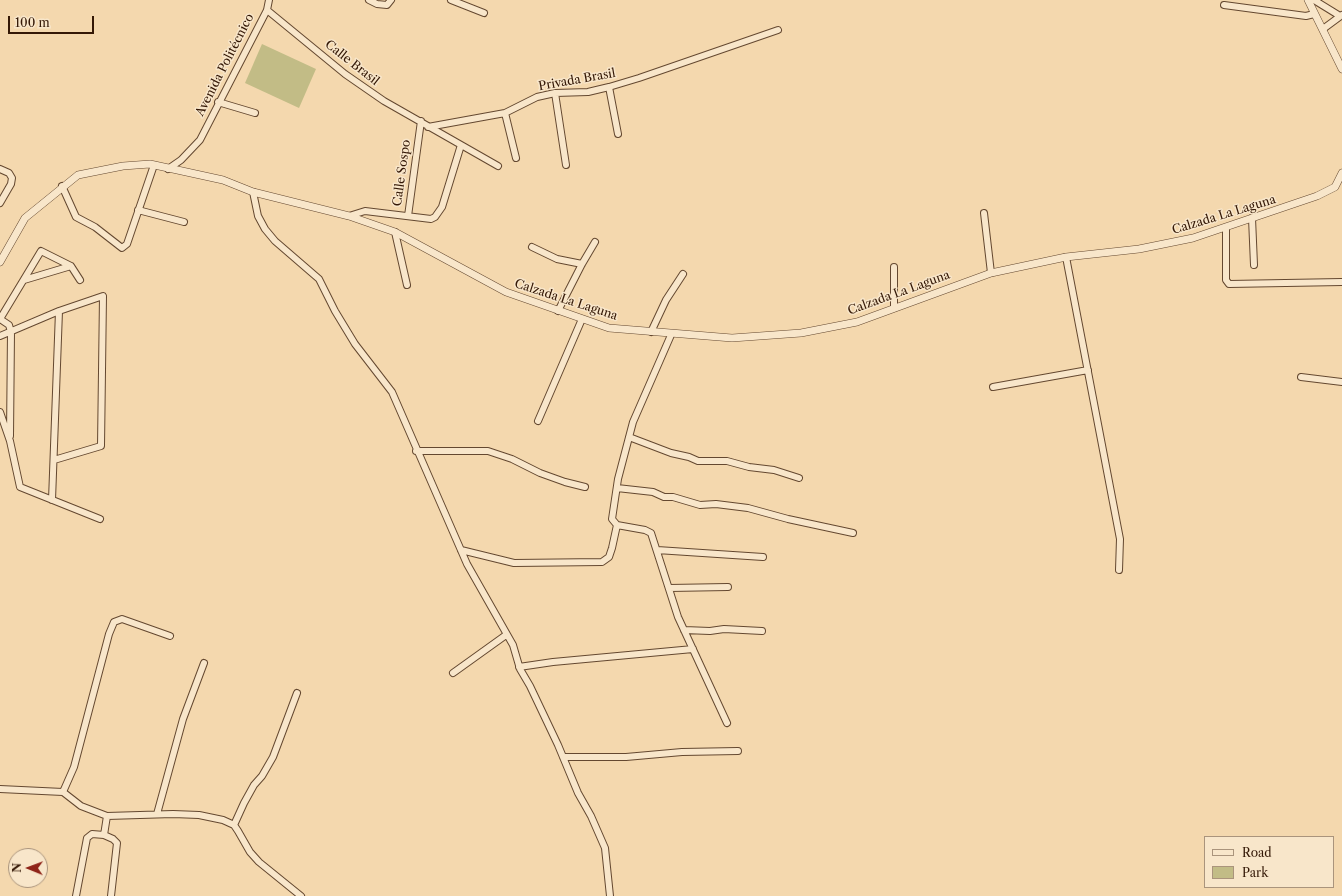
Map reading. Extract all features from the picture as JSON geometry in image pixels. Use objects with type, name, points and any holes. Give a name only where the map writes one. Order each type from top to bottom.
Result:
[{"type":"street","name":"Avenida Politécnico","points":[[168,169],[181,160],[200,140],[218,102],[267,10],[269,0]]},
{"type":"street","points":[[369,0],[377,4],[388,2]]},
{"type":"street","points":[[450,0],[484,13]]},
{"type":"street","points":[[1308,0],[1342,69]]},
{"type":"street","points":[[1314,0],[1341,16],[1323,29]]},
{"type":"street","points":[[1224,6],[1306,16],[1314,14]]},
{"type":"street","name":"Calle Brasil","points":[[267,10],[345,74],[384,102],[498,166]]},
{"type":"street","name":"Privada Brasil","points":[[428,127],[506,113],[537,97],[555,93],[588,92],[609,87],[643,77],[682,62],[778,30]]},
{"type":"street","points":[[609,87],[618,134]]},
{"type":"street","points":[[555,93],[566,165]]},
{"type":"street","points":[[218,102],[255,113]]},
{"type":"street","points":[[506,113],[516,158]]},
{"type":"street","name":"Calle Sospo","points":[[348,216],[365,211],[408,216],[420,121]]},
{"type":"street","points":[[408,216],[431,219],[438,214],[461,145]]},
{"type":"street","points":[[62,186],[76,217],[95,227],[122,248],[127,244],[154,165]]},
{"type":"street","name":"Calzada La Laguna","points":[[0,262],[24,218],[62,186],[78,175],[123,166],[154,165],[223,180],[252,192],[348,216],[395,232],[506,292],[582,320],[609,328],[671,335],[732,338],[801,333],[858,322],[991,273],[1066,257],[1139,249],[1193,238],[1317,196],[1335,187],[1342,173]]},
{"type":"street","points":[[0,169],[9,173],[12,178],[11,184],[0,203]]},
{"type":"street","points":[[252,192],[258,216],[265,229],[274,241],[319,279],[334,311],[355,344],[392,392],[416,451],[461,550],[506,635],[513,645],[519,667],[558,744],[605,848],[610,896]]},
{"type":"street","points":[[138,210],[184,222]]},
{"type":"street","points":[[984,213],[991,273]]},
{"type":"street","points":[[1252,218],[1254,266]]},
{"type":"street","points":[[1226,228],[1226,280],[1229,284],[1342,282]]},
{"type":"street","points":[[395,232],[407,285]]},
{"type":"street","points":[[558,311],[595,242]]},
{"type":"street","points":[[532,247],[557,259],[582,264]]},
{"type":"street","points":[[10,441],[11,332],[9,325],[0,319],[41,251],[71,266],[80,280]]},
{"type":"street","points":[[1066,257],[1120,538],[1119,570]]},
{"type":"street","points":[[24,280],[71,266]]},
{"type":"street","points":[[894,267],[894,308]]},
{"type":"street","points":[[651,332],[666,300],[683,274]]},
{"type":"street","points":[[0,336],[59,311],[103,296],[101,446],[54,460]]},
{"type":"street","points":[[52,500],[59,311]]},
{"type":"street","points":[[538,421],[582,320]]},
{"type":"street","points":[[671,335],[633,422],[617,488],[612,518],[617,525],[645,530],[651,533],[678,617],[727,723]]},
{"type":"street","points":[[993,387],[1088,370]]},
{"type":"street","points":[[1301,377],[1342,382]]},
{"type":"street","points":[[0,412],[10,441],[20,487],[100,519]]},
{"type":"street","points":[[629,437],[671,453],[689,457],[698,461],[727,461],[749,467],[774,470],[799,478]]},
{"type":"street","points":[[416,451],[488,451],[512,459],[559,480],[585,487]]},
{"type":"street","points":[[617,488],[653,492],[664,497],[673,497],[700,505],[716,504],[748,508],[852,534]]},
{"type":"street","points":[[461,550],[514,563],[602,562],[609,557],[617,525]]},
{"type":"street","points":[[657,550],[763,557]]},
{"type":"street","points":[[669,588],[728,587]]},
{"type":"street","points":[[63,792],[74,767],[108,634],[114,622],[122,619],[170,636]]},
{"type":"street","points":[[684,630],[710,631],[724,629],[762,631]]},
{"type":"street","points":[[454,673],[506,635]]},
{"type":"street","points":[[519,667],[553,662],[693,649]]},
{"type":"street","points":[[157,814],[183,719],[204,663]]},
{"type":"street","points":[[234,825],[244,803],[273,757],[297,693]]},
{"type":"street","points":[[563,757],[626,757],[682,752],[738,751]]},
{"type":"street","points":[[0,789],[63,792],[81,806],[107,816],[157,814],[199,815],[224,820],[234,825],[259,862],[301,896]]},
{"type":"street","points":[[104,835],[107,816]]},
{"type":"street","points":[[76,896],[87,838],[92,834],[104,835],[113,839],[117,843],[111,896]]},
{"type":"green space","points":[[262,44],[316,69],[299,108],[245,83]]}]
